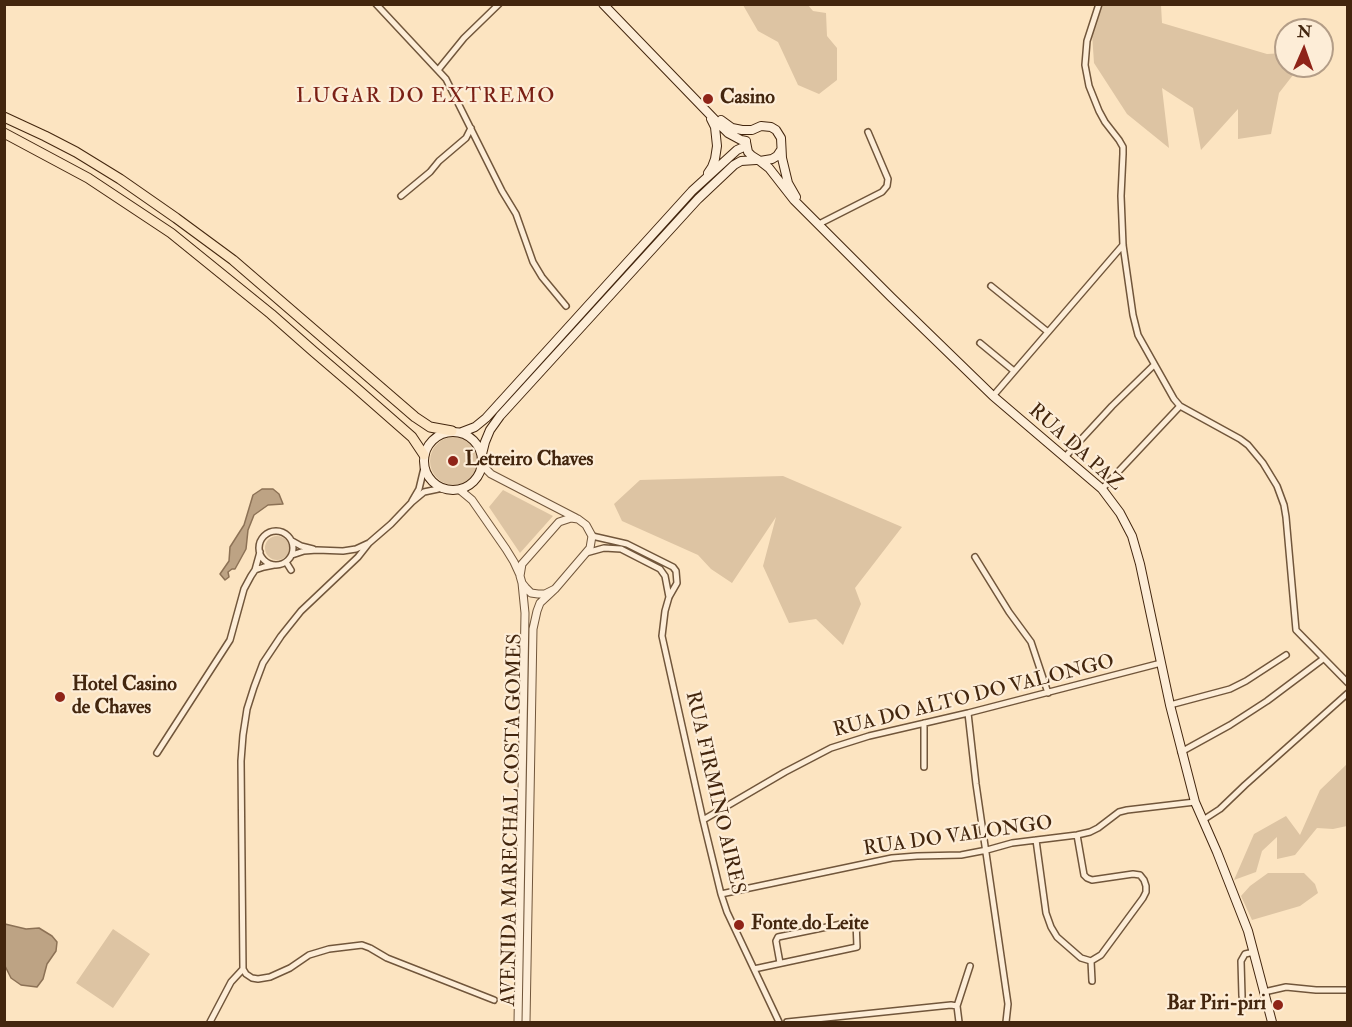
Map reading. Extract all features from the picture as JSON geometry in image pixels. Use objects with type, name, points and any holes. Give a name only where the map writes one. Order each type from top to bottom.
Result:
[{"type":"highway","points":[[4,117],[76,152],[120,179],[233,260],[415,417],[430,427],[457,432]]},
{"type":"highway","points":[[4,133],[88,178],[171,233],[271,314],[412,437],[424,455]]},
{"type":"main road","points":[[603,4],[728,133],[746,144],[752,156],[769,168],[794,200],[806,211]]},
{"type":"main road","points":[[708,113],[732,128],[752,130],[761,126],[776,130],[781,138],[781,150],[788,183],[806,211]]},
{"type":"main road","points":[[701,183],[712,167],[717,146],[715,127],[708,113]]},
{"type":"main road","points":[[752,130],[747,137],[746,144],[692,191],[486,418],[475,427],[457,432],[445,432],[436,436],[428,445],[424,455],[424,468],[430,479],[442,488],[451,490],[460,490],[472,483],[481,470],[485,442],[490,430],[500,416],[698,199],[734,165],[741,161],[766,161],[772,159],[781,150]]},
{"type":"main road","name":"RUA DA PAZ","points":[[806,211],[993,396],[1102,489],[1120,513],[1132,537],[1140,564],[1170,705],[1195,802],[1240,908],[1272,1023]]},
{"type":"main road","points":[[457,432],[472,438],[478,445],[482,458]]},
{"type":"street","points":[[376,4],[446,79],[502,191],[516,214],[533,262],[542,277],[566,306]]},
{"type":"street","points":[[438,70],[464,38],[499,4]]},
{"type":"street","points":[[1099,4],[1087,41],[1085,65],[1089,86],[1099,111],[1123,147],[1121,196],[1123,245],[1138,335],[1179,406],[1240,439],[1263,463],[1277,486],[1286,517],[1296,630],[1347,683]]},
{"type":"street","points":[[401,196],[466,138],[471,128]]},
{"type":"street","points":[[819,224],[882,192],[887,186],[888,179],[868,132]]},
{"type":"street","points":[[993,396],[1123,245]]},
{"type":"street","points":[[991,286],[1048,332]]},
{"type":"street","points":[[980,342],[1014,371]]},
{"type":"street","points":[[1065,457],[1154,365]]},
{"type":"street","points":[[1102,489],[1179,406]]},
{"type":"street","points":[[482,458],[486,469],[491,474],[586,525],[592,536],[586,553]]},
{"type":"street","points":[[411,502],[419,489],[424,468]]},
{"type":"street","points":[[442,488],[424,492],[369,543],[358,557],[301,611],[263,663],[247,710],[243,735],[243,969],[252,978],[270,977],[290,968],[309,955],[328,949],[362,945],[387,958],[494,1000]]},
{"type":"street","points":[[460,490],[472,500],[494,532],[514,562],[526,588],[531,593],[538,594],[545,594],[555,589]]},
{"type":"street","points":[[521,579],[522,564],[559,522],[571,518],[578,519]]},
{"type":"street","points":[[157,753],[230,640],[244,590],[255,570],[262,540],[269,533],[278,531],[301,546],[317,550]]},
{"type":"street","name":"RUA FIRMINO AIRES","points":[[592,536],[627,544],[673,567],[676,571],[677,583],[669,597],[665,611],[662,636],[703,820],[727,912],[779,1023]]},
{"type":"street","points":[[292,541],[292,555]]},
{"type":"street","points":[[255,570],[286,562],[292,555],[304,551],[343,551],[356,549],[369,543]]},
{"type":"street","points":[[586,553],[613,548],[626,551],[660,569],[667,582],[669,597]]},
{"type":"street","points":[[260,552],[266,561],[274,565]]},
{"type":"street","name":"AVENIDA MARECHAL COSTA GOMES","points":[[526,1023],[534,621],[540,603],[586,553]]},
{"type":"street","points":[[975,557],[1030,642],[1048,693]]},
{"type":"street","points":[[286,562],[291,570]]},
{"type":"street","name":"AVENIDA MARECHAL COSTA GOMES","points":[[518,1023],[525,613],[521,579]]},
{"type":"street","points":[[1170,705],[1230,689],[1286,655]]},
{"type":"street","points":[[1181,752],[1267,701],[1323,659]]},
{"type":"street","name":"RUA DO ALTO DO VALONGO","points":[[703,820],[831,748],[869,736],[1161,663]]},
{"type":"street","points":[[1203,820],[1220,809],[1347,693]]},
{"type":"street","points":[[968,713],[1008,1004],[1006,1023]]},
{"type":"street","points":[[924,723],[924,767]]},
{"type":"street","name":"RUA DO VALONGO","points":[[721,894],[892,858],[961,855],[1012,843],[1077,835],[1090,832],[1119,812],[1195,802]]},
{"type":"street","points":[[1036,840],[1046,913],[1051,927],[1058,937],[1081,958],[1091,961],[1101,955],[1143,898],[1146,886],[1140,875],[1133,874],[1092,880],[1087,878],[1084,874],[1077,835]]},
{"type":"street","points":[[754,969],[857,947],[856,921],[778,937],[776,941],[780,963]]},
{"type":"street","points":[[1242,996],[1241,961],[1245,954],[1254,952]]},
{"type":"street","points":[[1091,961],[1092,981]]},
{"type":"street","points":[[959,1023],[957,1005],[970,966]]},
{"type":"street","points":[[210,1023],[231,982],[243,969]]},
{"type":"street","points":[[1264,992],[1286,987],[1347,990]]},
{"type":"street","points":[[787,1023],[957,1005]]},
{"type":"shaded area","points":[[743,5],[808,5],[813,11],[826,13],[827,36],[837,48],[837,80],[819,94],[798,85],[778,42],[758,31]]},
{"type":"shaded area","points":[[1101,5],[1161,5],[1162,23],[1267,54],[1274,54],[1274,78],[1291,78],[1279,93],[1271,134],[1238,139],[1238,109],[1201,150],[1193,108],[1162,88],[1169,148],[1127,114],[1094,63],[1091,19]]},
{"type":"shaded area","points":[[454,437],[471,444],[478,461],[471,478],[454,485],[437,478],[430,461],[437,444]]},
{"type":"shaded area","points":[[783,476],[902,527],[855,588],[861,604],[843,645],[816,619],[789,623],[763,566],[776,517],[732,583],[711,569],[698,555],[622,521],[614,504],[640,480]]},
{"type":"shaded area","points":[[262,489],[273,489],[279,494],[283,504],[268,505],[254,515],[248,530],[246,549],[235,569],[228,572],[229,577],[225,580],[220,574],[229,561],[230,547],[244,525],[253,495]]},
{"type":"shaded area","points":[[503,490],[553,516],[520,553],[489,507]]},
{"type":"shaded area","points":[[277,536],[285,540],[289,548],[285,556],[277,560],[269,556],[265,548],[269,540]]},
{"type":"shaded area","points":[[1347,764],[1347,826],[1333,829],[1317,828],[1295,855],[1277,859],[1277,837],[1262,851],[1256,872],[1234,880],[1254,834],[1286,816],[1300,835],[1320,790]]},
{"type":"shaded area","points":[[1268,873],[1304,873],[1315,884],[1318,893],[1300,906],[1252,920],[1241,896]]},
{"type":"shaded area","points":[[5,924],[26,929],[39,928],[57,942],[56,951],[47,964],[43,979],[37,987],[21,985],[11,978],[5,966]]},
{"type":"shaded area","points":[[113,929],[150,954],[113,1008],[76,983]]},
{"type":"place","name":"Casino","points":[[708,99]]},
{"type":"place","name":"Letreiro Chaves","points":[[453,461]]},
{"type":"place","name":"Hotel Casino de Chaves","points":[[60,697]]},
{"type":"place","name":"Fonte do Leite","points":[[739,925]]},
{"type":"place","name":"Bar Piri-piri","points":[[1278,1005]]},
{"type":"district","name":"LUGAR DO EXTREMO","points":[[426,97]]}]
